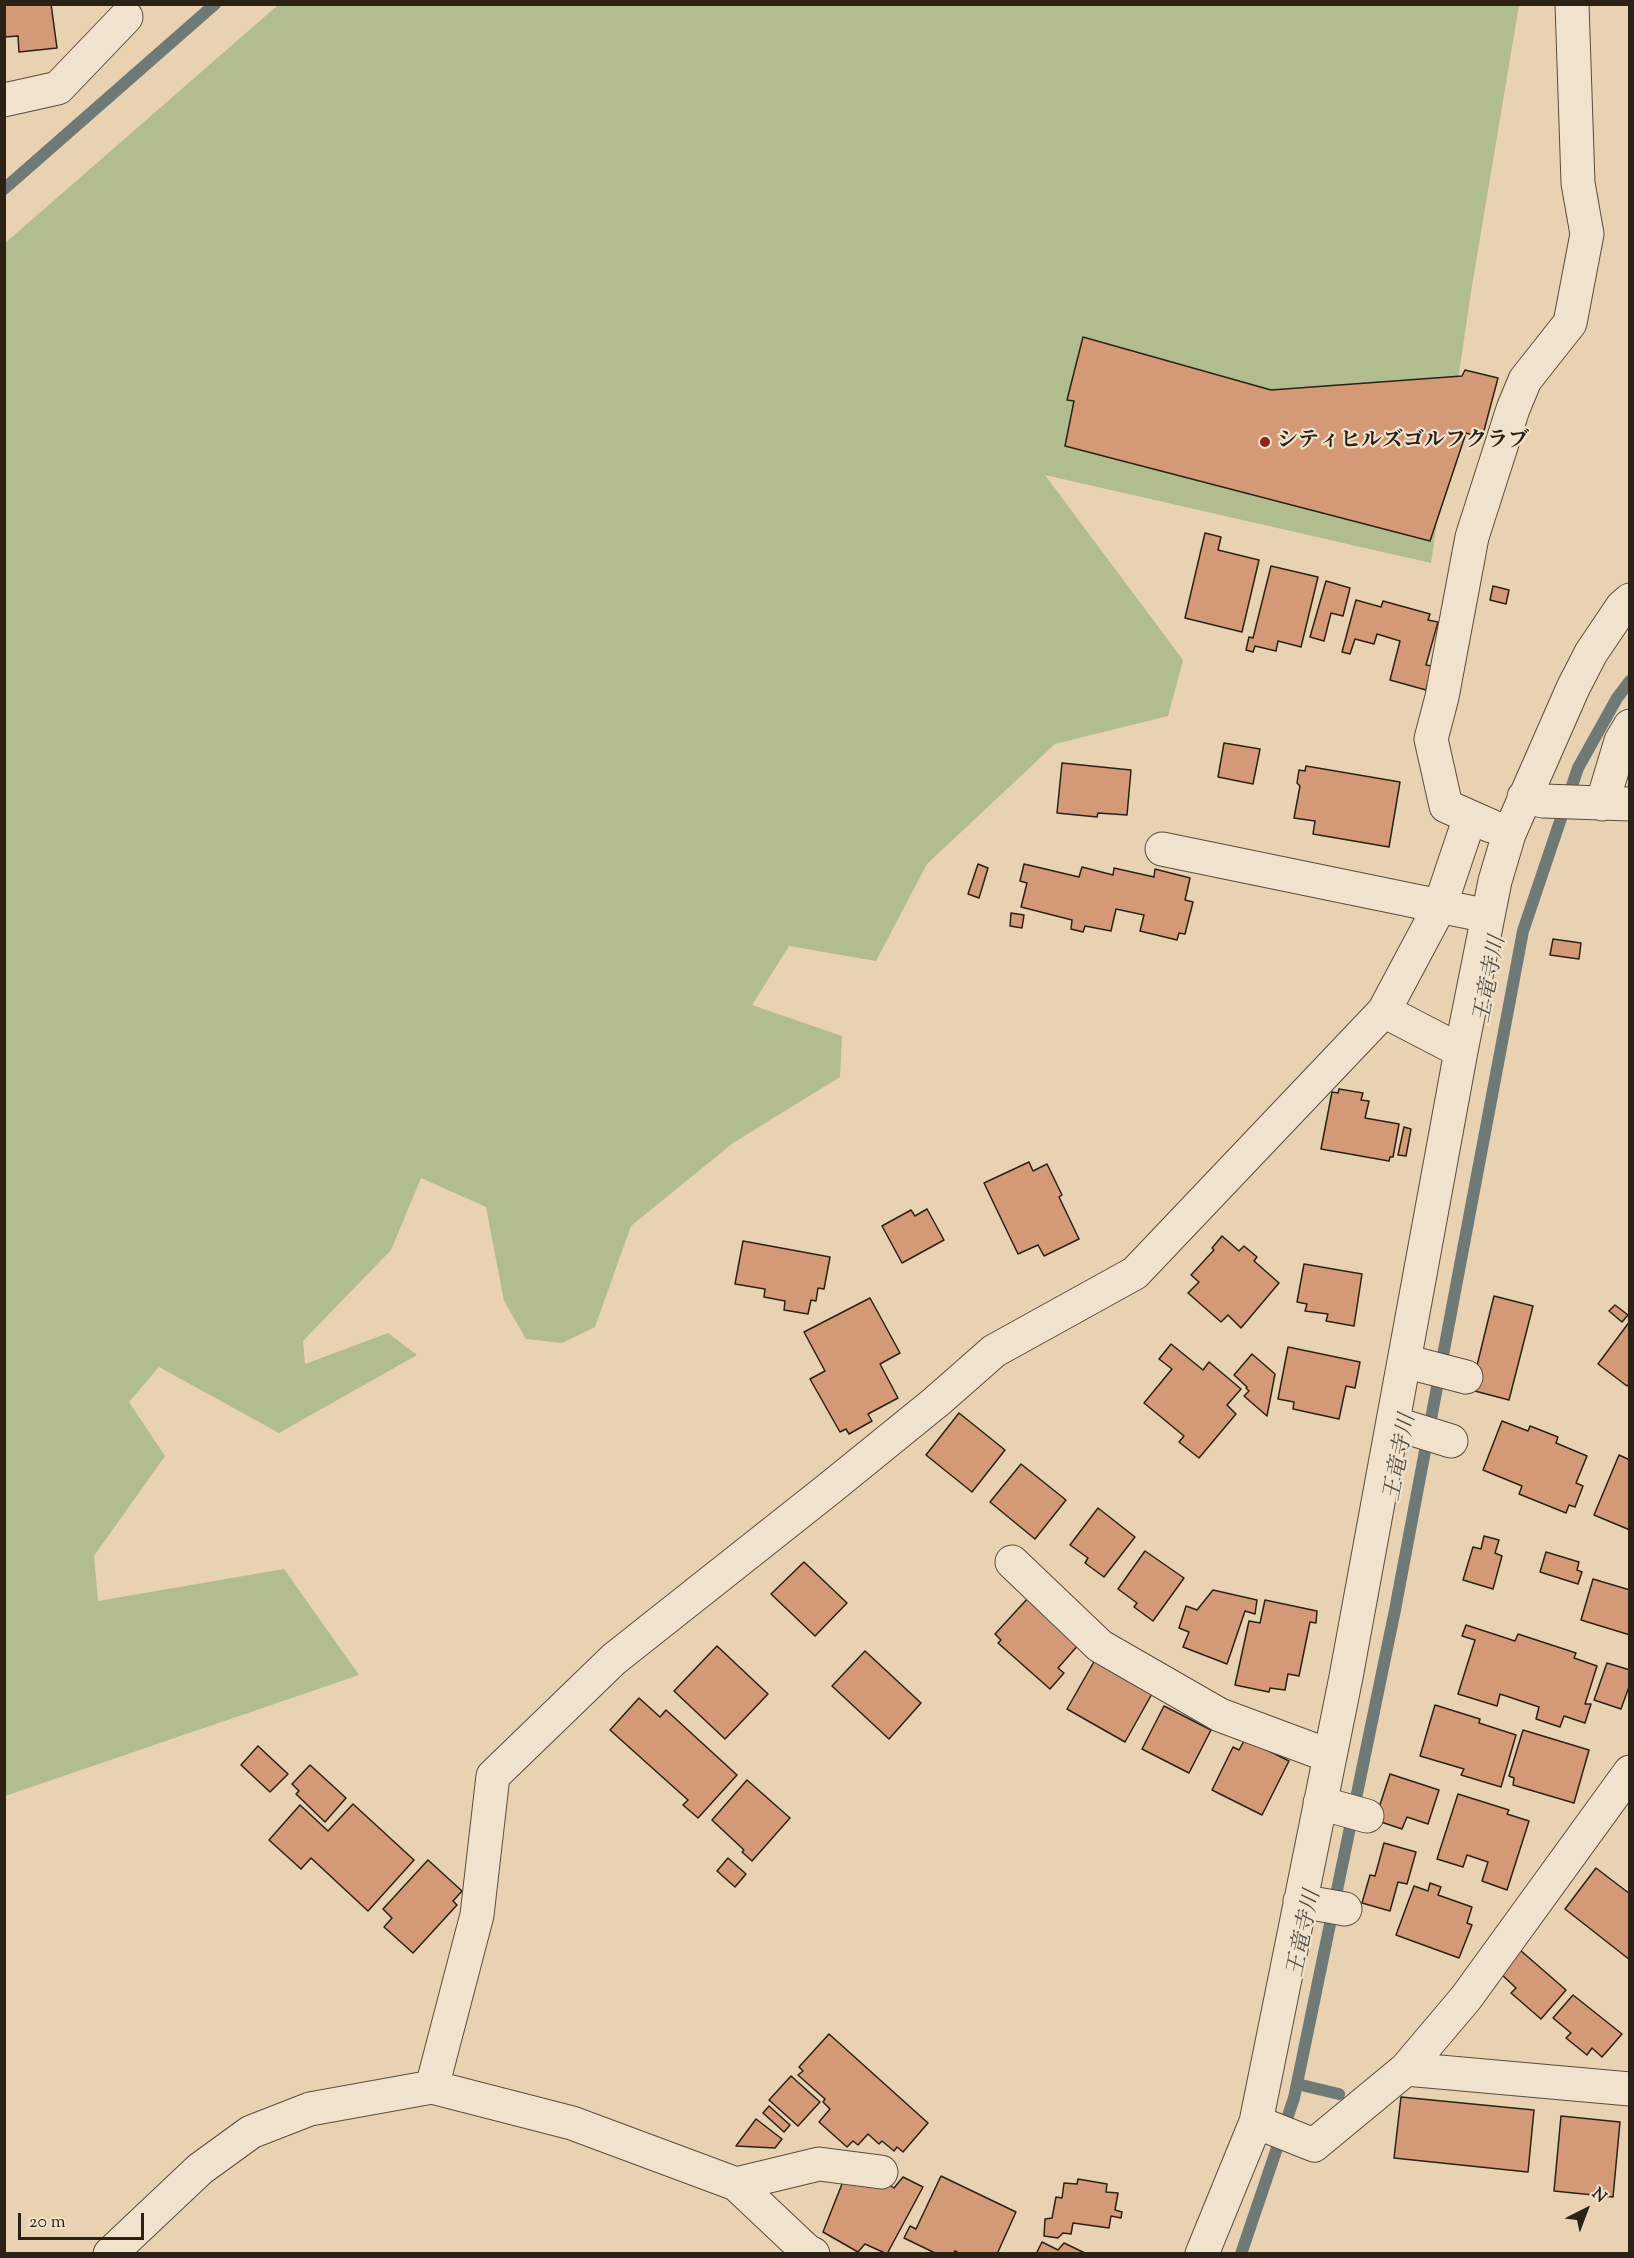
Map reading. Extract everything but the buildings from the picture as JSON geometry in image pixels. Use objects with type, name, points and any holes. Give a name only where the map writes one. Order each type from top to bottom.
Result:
[{"type":"street","points":[[1509,834],[1446,806],[1431,739],[1442,696],[1472,537],[1513,409],[1526,380],[1570,323],[1587,234],[1578,183],[1572,4]]},
{"type":"street","points":[[4,100],[58,88],[126,17]]},
{"type":"street","points":[[1202,2253],[1262,2125],[1321,1905],[1342,1809],[1330,1755],[1423,1432],[1436,1369],[1461,1051],[1495,881],[1509,834],[1534,799],[1573,688],[1587,661],[1629,600]]},
{"type":"street","points":[[1534,799],[1604,804],[1621,741],[1629,726]]},
{"type":"street","points":[[432,2087],[477,1915],[493,1776],[614,1659],[936,1402],[994,1351],[1135,1274],[1384,1011],[1440,906],[1470,817]]},
{"type":"street","points":[[1162,849],[1488,916]]},
{"type":"street","points":[[1384,1011],[1461,1051]]},
{"type":"street","points":[[1012,1562],[1100,1646],[1220,1715],[1330,1755]]},
{"type":"street","points":[[1262,2125],[1314,2145],[1406,2068],[1466,1998],[1629,1772]]},
{"type":"street","points":[[1406,2068],[1629,2089]]},
{"type":"street","points":[[110,2253],[200,2169],[251,2132],[310,2109],[432,2087],[572,2123],[736,2184],[807,2251],[813,2253]]},
{"type":"street","points":[[736,2184],[819,2164],[881,2172]]},
{"type":"green space","points":[[278,5],[1519,5],[1471,292],[1431,563],[1045,475],[1183,660],[1168,716],[1055,744],[927,864],[876,961],[789,946],[752,1005],[842,1036],[840,1077],[733,1143],[631,1226],[595,1327],[562,1343],[526,1339],[504,1301],[486,1207],[421,1178],[391,1250],[303,1341],[305,1364],[388,1333],[417,1355],[279,1433],[159,1367],[129,1402],[165,1456],[94,1556],[98,1601],[284,1569],[359,1675],[5,1796],[4,244]]},
{"type":"waterway","points":[[4,189],[215,4]]},
{"type":"waterway","name":"王竜寺川","points":[[1241,2254],[1294,2098],[1395,1610],[1523,931],[1578,768],[1617,698],[1630,681]]},
{"type":"waterway","points":[[1297,2084],[1339,2094]]},
{"type":"place","name":"シティヒルズゴルフクラブ","points":[[1265,442]]}]
